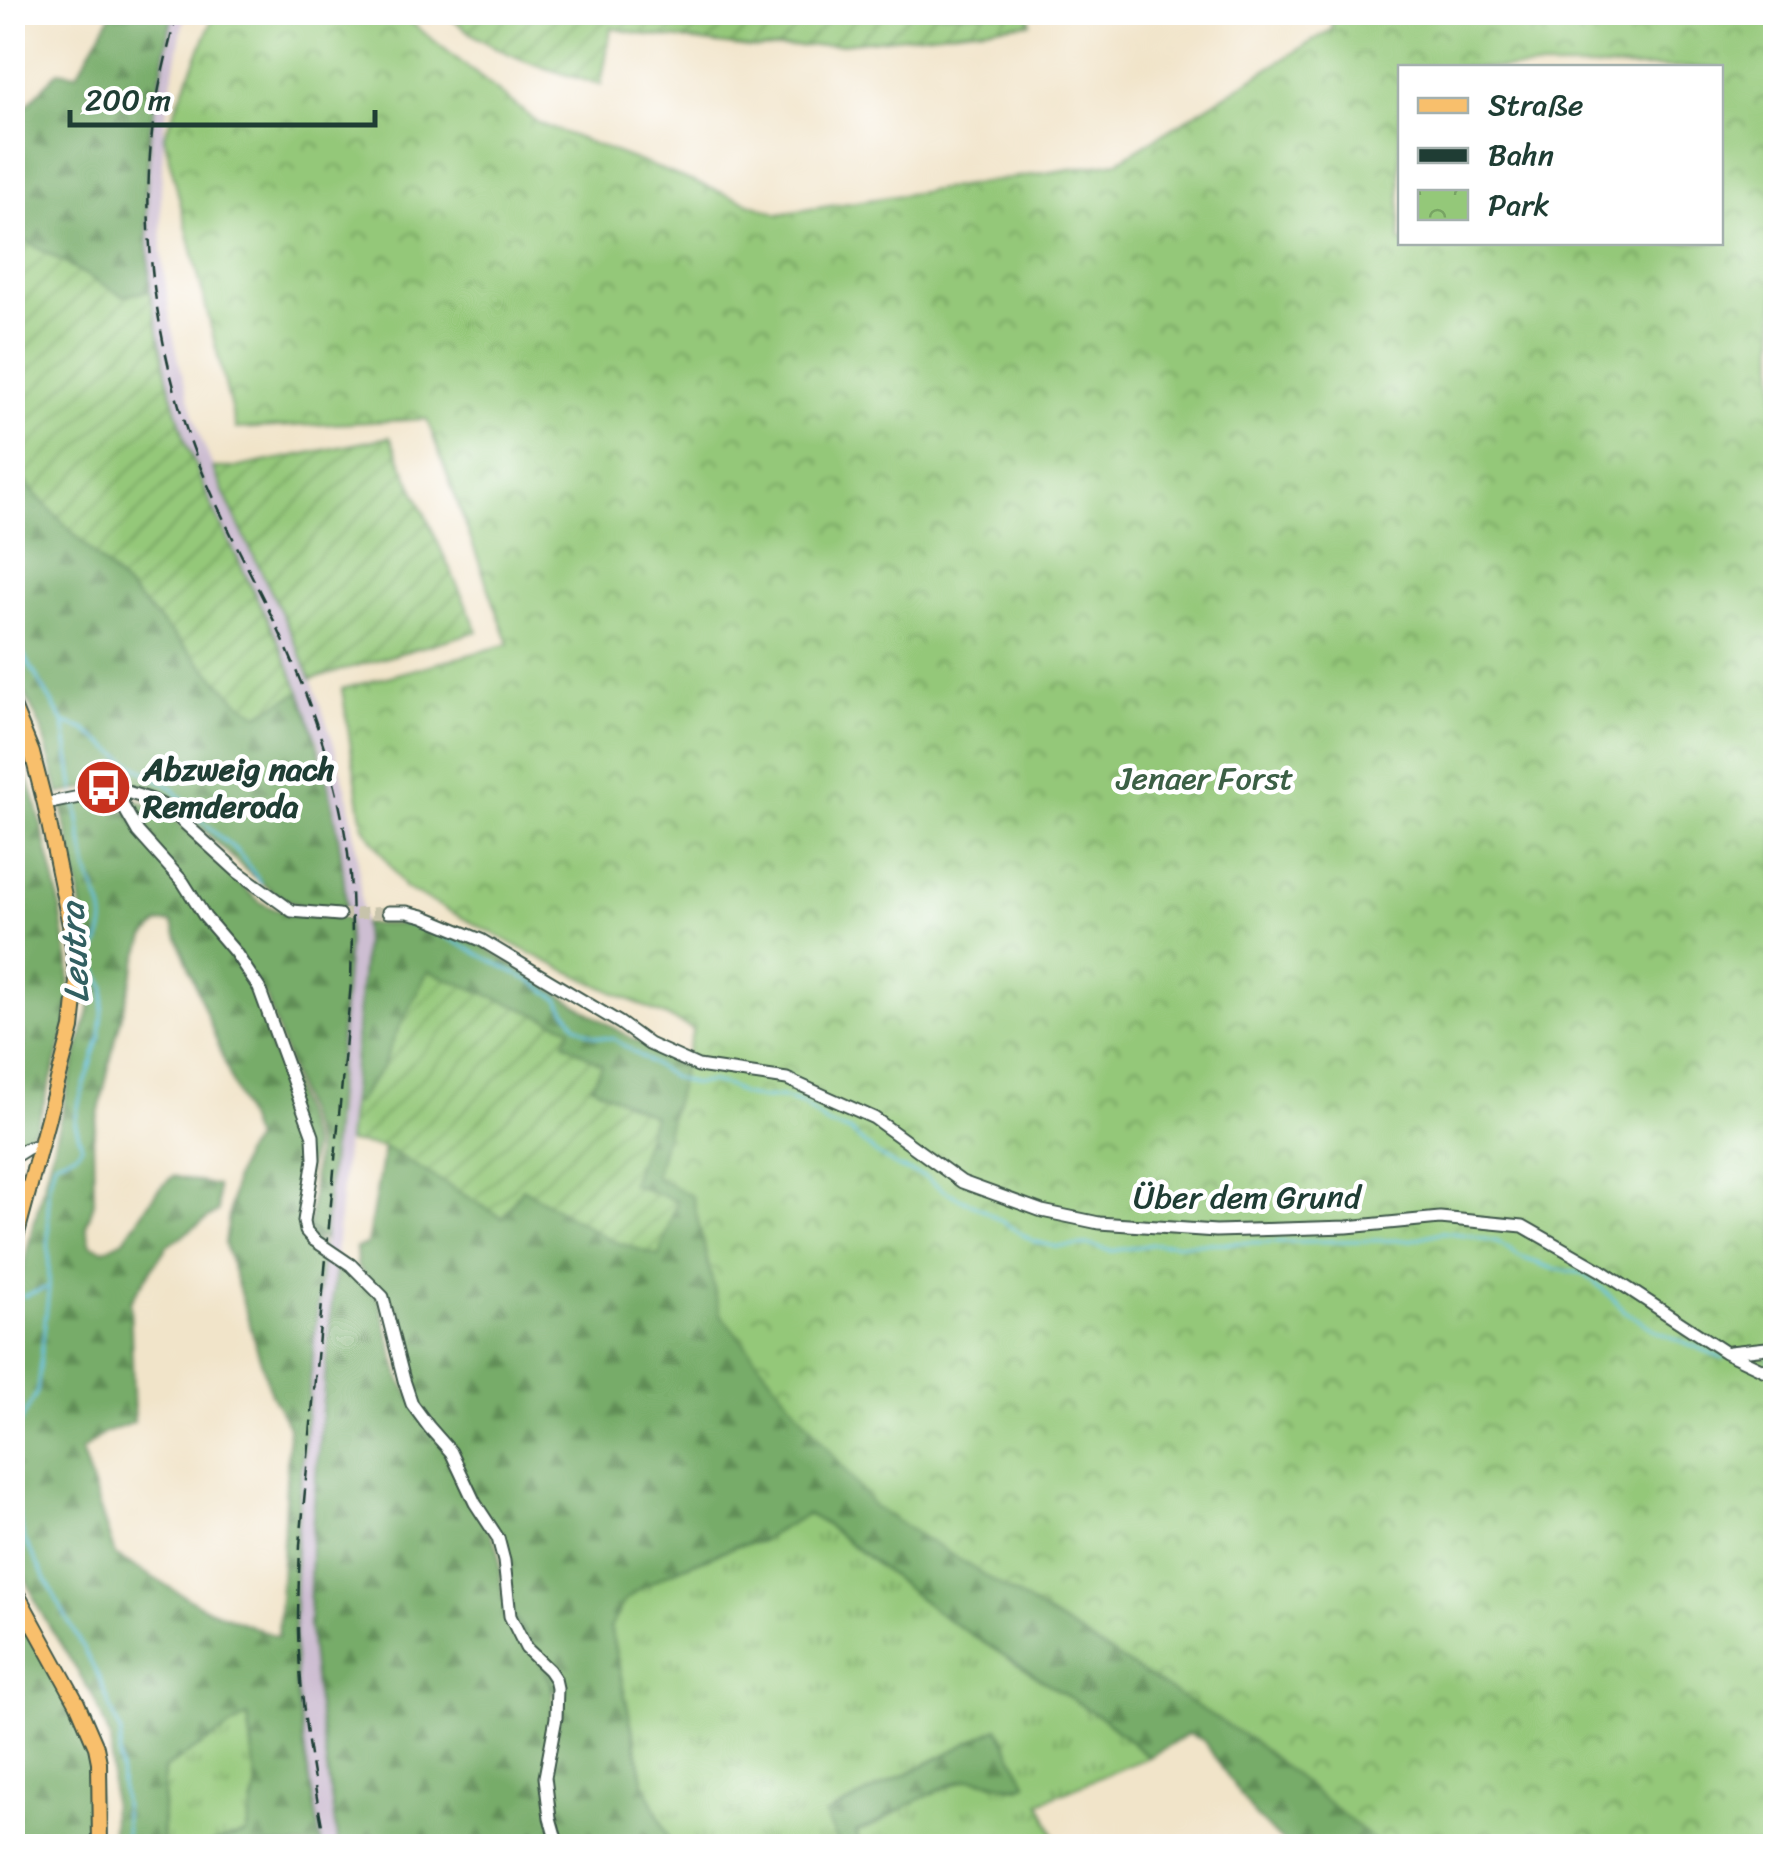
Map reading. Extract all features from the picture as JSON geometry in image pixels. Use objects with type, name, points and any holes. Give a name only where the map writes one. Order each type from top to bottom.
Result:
[{"type":"main road","points":[[12,704],[32,753],[44,804],[70,925],[76,982],[72,1028],[12,1252]]},
{"type":"main road","points":[[12,1585],[77,1703],[96,1747],[100,1762],[100,1846]]},
{"type":"street","points":[[120,792],[123,806],[138,832],[183,882],[205,917],[246,966],[264,998],[312,1136],[314,1158],[304,1221],[306,1231],[351,1265],[382,1297],[412,1404],[450,1452],[475,1503],[498,1538],[510,1616],[526,1648],[549,1670],[557,1688],[556,1718],[545,1777],[558,1846]]},
{"type":"street","points":[[44,804],[94,793],[141,796],[168,808],[238,872],[292,911],[340,915]]},
{"type":"street","name":"Über dem Grund","points":[[388,912],[423,916],[481,940],[649,1044],[698,1066],[787,1079],[874,1118],[962,1182],[1042,1211],[1099,1223],[1216,1231],[1347,1227],[1440,1218],[1523,1226],[1661,1308],[1725,1352],[1776,1376]]},
{"type":"street","points":[[12,1158],[28,1148],[41,1146]]},
{"type":"street","points":[[1725,1352],[1776,1347]]},
{"type":"shaded area","points":[[173,13],[187,13],[164,126],[162,252],[170,320],[201,438],[315,689],[349,799],[358,858],[364,942],[317,1464],[315,1687],[338,1846],[322,1846],[296,1689],[294,1632],[302,1464],[348,943],[343,860],[320,745],[277,639],[211,505],[186,443],[167,377],[150,291],[146,192],[151,124]]},
{"type":"green space","points":[[112,13],[173,13],[151,124],[146,192],[150,291],[123,296],[19,237],[13,238],[12,122],[58,71],[77,74]]},
{"type":"green space","name":"Jenaer Forst","points":[[215,13],[399,13],[538,123],[778,214],[1117,162],[1332,29],[1331,13],[1775,13],[1775,1846],[1381,1846],[1251,1740],[874,1507],[720,1313],[692,1196],[655,1177],[693,1029],[546,961],[405,888],[363,825],[342,689],[509,644],[427,419],[236,429],[164,136]]},
{"type":"green space","points":[[445,13],[1029,13],[1031,23],[757,49],[611,28],[601,85],[499,49]]},
{"type":"green space","points":[[18,237],[123,296],[150,291],[167,377],[186,443],[211,505],[300,692],[258,714],[238,701],[38,497],[13,466],[12,238]]},
{"type":"green space","points":[[390,437],[478,631],[311,679],[213,468],[234,468]]},
{"type":"green space","points":[[12,466],[238,701],[259,714],[300,692],[331,798],[346,907],[306,907],[281,897],[176,807],[147,791],[109,786],[59,794],[41,728],[13,668]]},
{"type":"green space","points":[[12,730],[37,807],[58,894],[70,995],[67,1027],[37,1125],[13,1151],[13,1092],[25,1035],[12,1019]]},
{"type":"green space","points":[[107,796],[118,802],[234,953],[268,1016],[266,1029],[272,1053],[285,1066],[312,1147],[301,1213],[323,1250],[302,1464],[294,1632],[296,1689],[322,1846],[201,1846],[246,1834],[257,1785],[248,1716],[164,1769],[162,1841],[169,1846],[112,1846],[111,1740],[93,1696],[40,1611],[13,1548],[13,1307],[92,1000],[77,878],[62,807]],"holes":[[[172,922],[254,1140],[243,1155],[234,1181],[225,1244],[271,1394],[289,1427],[278,1637],[203,1607],[115,1555],[81,1451],[103,1434],[134,1422],[130,1301],[167,1246],[218,1211],[217,1186],[173,1176],[157,1191],[124,1240],[104,1250],[91,1245],[86,1226],[94,1203],[93,1138],[114,1044],[145,937],[159,923]]]},
{"type":"green space","points":[[130,798],[161,809],[260,902],[299,915],[347,918],[324,1241],[309,1230],[316,1147],[266,997],[129,815]]},
{"type":"green space","points":[[363,924],[422,924],[478,943],[617,1030],[696,1073],[1775,1846],[1287,1846],[1255,1816],[1203,1740],[1188,1734],[1149,1757],[1106,1721],[941,1615],[807,1514],[758,1542],[735,1546],[669,1573],[624,1601],[610,1627],[644,1783],[672,1846],[563,1846],[549,1778],[562,1701],[513,1614],[504,1547],[415,1402],[390,1307],[357,1266],[356,1248],[367,1245],[384,1147],[503,1218],[522,1188],[610,1240],[631,1184],[591,1086],[564,1041],[570,1028],[428,972],[382,1068],[356,1104],[351,1102]]},
{"type":"green space","points":[[428,971],[571,1028],[564,1042],[602,1065],[592,1086],[653,1116],[631,1184],[677,1201],[659,1256],[610,1240],[522,1188],[503,1218],[384,1147],[347,1142],[351,1102],[356,1103],[382,1068]]},
{"type":"green space","points":[[336,1260],[379,1299],[401,1381],[448,1453],[498,1548],[503,1599],[551,1681],[554,1701],[546,1747],[554,1846],[338,1846],[309,1628],[311,1545]]},
{"type":"green space","points":[[807,1514],[941,1615],[1106,1721],[1149,1757],[1040,1802],[1059,1846],[861,1846],[856,1832],[877,1824],[911,1802],[970,1778],[1017,1788],[1026,1784],[998,1728],[826,1815],[840,1846],[672,1846],[644,1783],[610,1627],[624,1601],[636,1591],[735,1546],[758,1542]]},
{"type":"green space","points":[[12,1597],[71,1704],[95,1762],[95,1846],[13,1846]]},
{"type":"green space","points":[[248,1716],[257,1785],[246,1834],[192,1847],[162,1841],[164,1769]]},
{"type":"green space","points":[[998,1728],[1027,1784],[1011,1786],[965,1780],[856,1832],[861,1846],[840,1846],[825,1815]]},
{"type":"waterway","name":"Leutra","points":[[12,635],[64,723],[75,795]]},
{"type":"waterway","points":[[64,723],[84,729],[172,788],[238,852],[261,883]]},
{"type":"waterway","name":"Leutra","points":[[12,1438],[37,1392],[49,1287],[48,1188],[55,1161],[76,1153],[82,1146],[75,1123],[100,1037],[105,988],[92,959],[103,930],[103,911],[87,867],[76,802]]},
{"type":"waterway","points":[[400,921],[434,931],[536,984],[558,999],[576,1025],[594,1036],[614,1039],[672,1077],[803,1104],[827,1124],[851,1132],[899,1168],[923,1176],[1033,1241],[1057,1247],[1089,1245],[1112,1251],[1154,1244],[1411,1240],[1442,1232],[1468,1235],[1498,1242],[1520,1257],[1554,1269],[1580,1273],[1625,1311],[1658,1332],[1724,1358]]},
{"type":"waterway","points":[[24,1296],[46,1288]]},
{"type":"waterway","points":[[1769,1360],[1776,1360]]},
{"type":"waterway","name":"Leutra","points":[[12,1487],[23,1537],[99,1678],[121,1734],[119,1759],[127,1846]]},
{"type":"tunnel","points":[[339,915],[388,912]]},
{"type":"railway","points":[[177,12],[153,124],[148,196],[152,268],[163,339],[180,409],[201,468],[282,638],[314,717],[338,798],[350,870],[351,983],[300,1545],[299,1657],[326,1846]]},
{"type":"place","name":"Abzweig nach Remderoda","points":[[104,787]]}]
